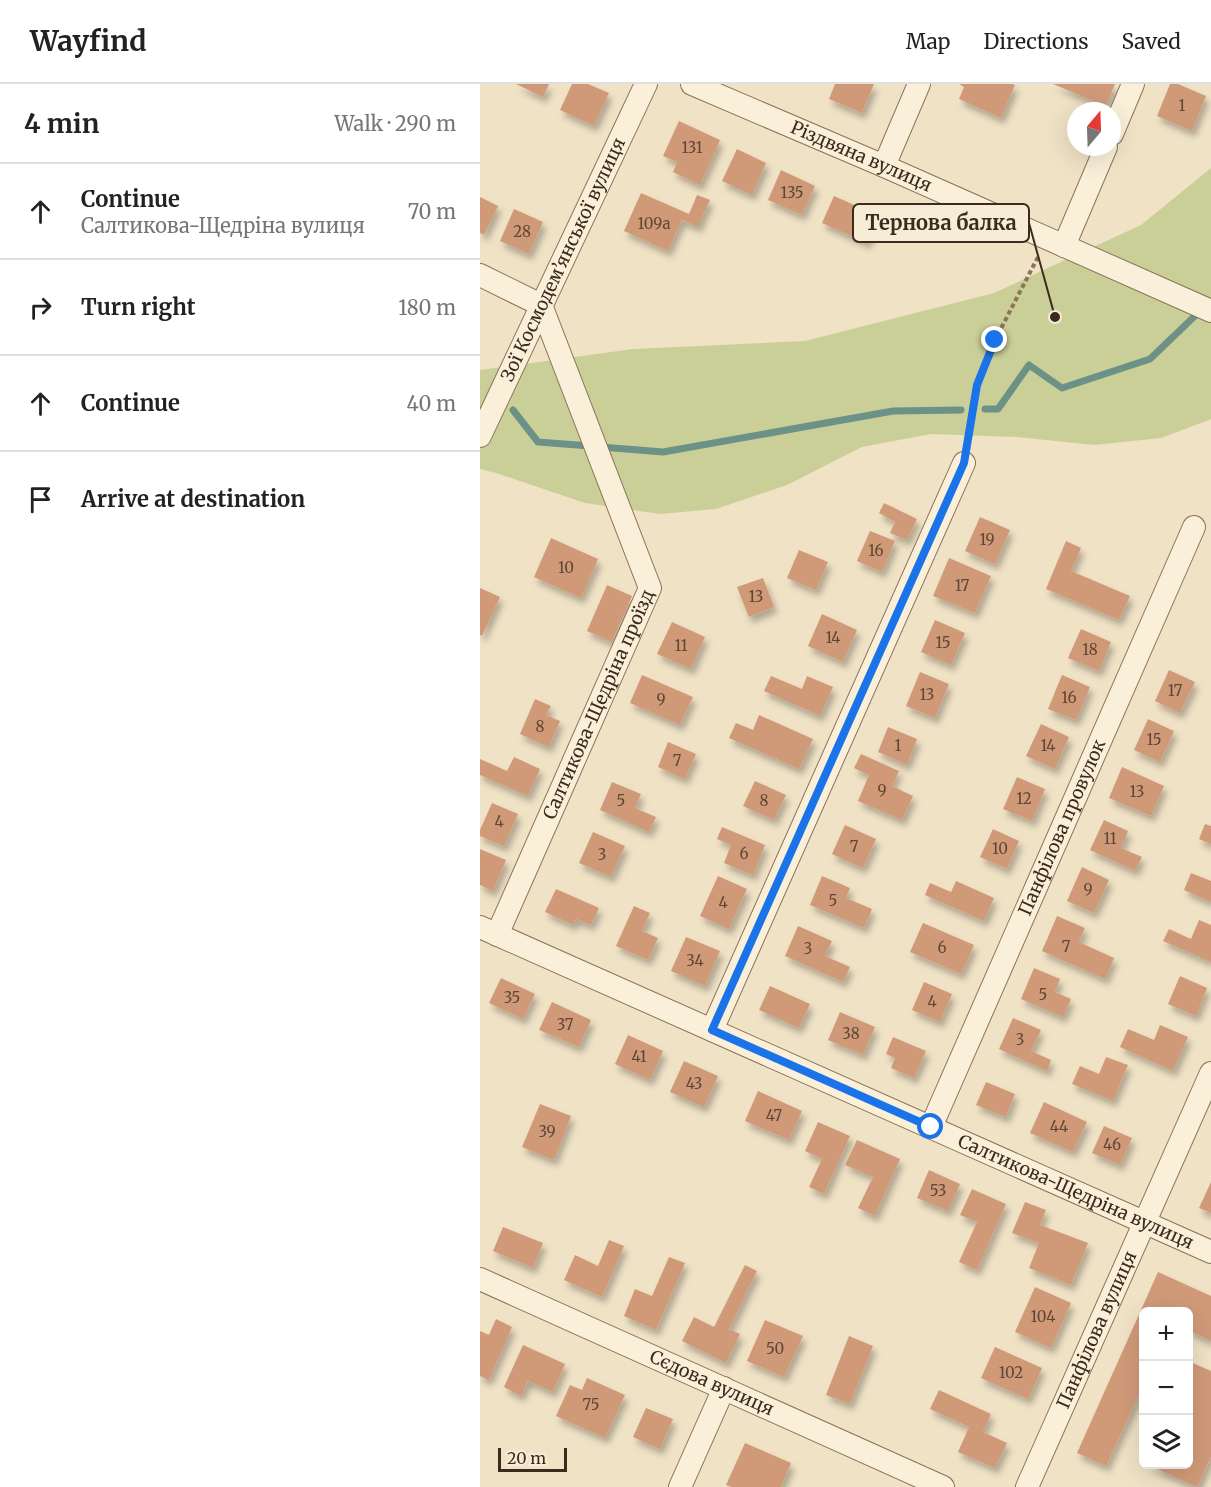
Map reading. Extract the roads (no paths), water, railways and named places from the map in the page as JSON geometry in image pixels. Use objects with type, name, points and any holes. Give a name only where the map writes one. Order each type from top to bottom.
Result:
[{"type":"street","name":"Зої Космодем’янської вулиця","points":[[480,436],[646,84]]},
{"type":"street","name":"Різдвяна вулиця","points":[[692,84],[884,166],[1211,311]]},
{"type":"street","points":[[884,166],[919,84]]},
{"type":"street","points":[[1121,113],[1133,84]]},
{"type":"street","points":[[1056,242],[1101,156]]},
{"type":"street","points":[[480,275],[541,305]]},
{"type":"street","name":"Салтикова-Щедріна проїзд","points":[[488,931],[650,588],[541,305]]},
{"type":"street","points":[[712,1030],[964,463]]},
{"type":"street","name":"Панфілова провулок","points":[[931,1127],[1194,527]]},
{"type":"street","name":"Салтикова-Щедріна вулиця","points":[[488,931],[1211,1252]]},
{"type":"street","name":"Панфілова вулиця","points":[[1027,1487],[1211,1073]]},
{"type":"street","name":"Сєдова вулиця","points":[[480,1279],[943,1487]]},
{"type":"street","points":[[680,1487],[724,1388]]},
{"type":"waterway","points":[[985,409],[998,409],[1029,365],[1062,388],[1150,359],[1200,311]]},
{"type":"waterway","points":[[513,410],[538,442],[590,446]]},
{"type":"waterway","points":[[601,447],[663,452],[893,411],[961,410]]},
{"type":"place","name":"Тернова балка","points":[[1055,317]]}]
